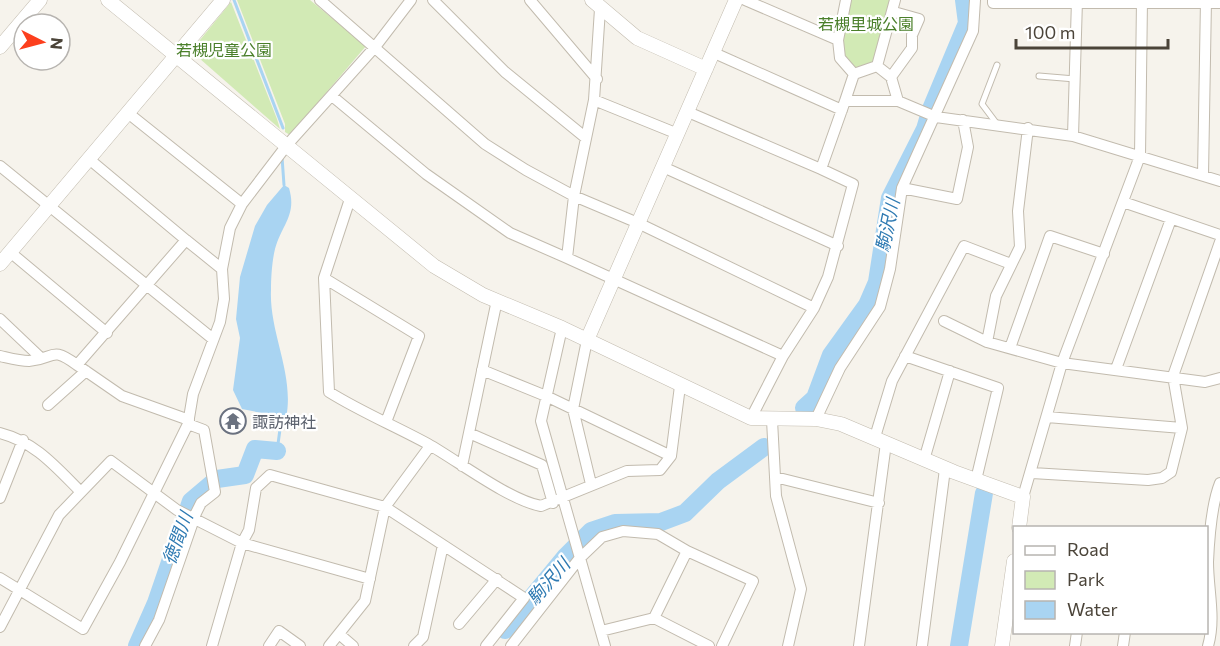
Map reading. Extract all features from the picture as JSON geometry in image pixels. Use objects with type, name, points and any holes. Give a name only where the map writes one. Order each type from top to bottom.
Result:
[{"type":"street","points":[[0,47],[40,0]]},
{"type":"street","points":[[108,0],[434,266],[496,300],[562,328],[751,418],[816,419],[842,424],[945,469],[1023,497]]},
{"type":"street","points":[[0,264],[223,0]]},
{"type":"street","points":[[320,0],[485,144],[574,196],[638,224],[814,309]]},
{"type":"street","points":[[0,578],[83,629],[120,562],[189,422],[193,394],[220,322],[224,299],[222,269],[230,228],[242,204],[287,146],[375,46],[411,0]]},
{"type":"street","points":[[433,0],[505,72],[586,138]]},
{"type":"street","points":[[530,0],[597,79]]},
{"type":"street","points":[[591,484],[573,410],[587,340],[736,0]]},
{"type":"street","points":[[745,0],[838,39]]},
{"type":"street","points":[[846,0],[838,39],[840,58],[854,74]]},
{"type":"street","points":[[877,66],[896,0]]},
{"type":"street","points":[[1019,526],[1023,497],[1032,473],[1062,363],[1140,156],[1142,1]]},
{"type":"street","points":[[816,419],[840,368],[880,307],[890,269],[902,188],[974,31],[975,2],[1220,3]]},
{"type":"street","points":[[1073,136],[1077,2]]},
{"type":"street","points":[[1203,175],[1206,2]]},
{"type":"street","points":[[567,258],[574,196],[597,79],[596,4]]},
{"type":"street","points":[[596,4],[638,38],[706,69]]},
{"type":"street","points":[[891,77],[912,48],[912,35],[919,19],[894,12]]},
{"type":"street","points":[[712,52],[843,105],[898,101],[936,117],[1073,136],[1220,181]]},
{"type":"street","points":[[854,74],[877,66]]},
{"type":"street","points":[[877,66],[891,77],[898,101]]},
{"type":"street","points":[[821,169],[854,74]]},
{"type":"street","points":[[332,96],[426,174],[510,233],[783,356]]},
{"type":"street","points":[[594,100],[678,134]]},
{"type":"street","points":[[688,112],[852,184],[838,246],[828,277],[814,309],[783,356],[751,418]]},
{"type":"street","points":[[128,113],[242,204]]},
{"type":"street","points":[[902,188],[957,199],[968,147],[963,120]]},
{"type":"street","points":[[987,342],[996,296],[1020,247],[1018,211],[1028,128]]},
{"type":"street","points":[[89,159],[222,269]]},
{"type":"street","points":[[663,167],[838,246]]},
{"type":"street","points":[[2,174],[50,205],[213,339]]},
{"type":"street","points":[[350,199],[324,278],[329,392],[533,505],[541,506],[627,471],[660,470],[671,456],[680,386]]},
{"type":"street","points":[[1123,202],[1220,236]]},
{"type":"street","points":[[1116,369],[1171,219]]},
{"type":"street","points":[[1010,348],[1050,236],[1104,254]]},
{"type":"street","points":[[48,405],[82,368],[107,333],[186,240]]},
{"type":"street","points":[[1032,473],[1162,478],[1171,472],[1182,428],[1173,376],[1220,242]]},
{"type":"street","points":[[859,646],[879,503],[880,440],[892,381],[964,246],[1011,264]]},
{"type":"street","points":[[10,252],[107,333]]},
{"type":"street","points":[[324,278],[419,336],[386,422]]},
{"type":"street","points":[[462,466],[496,300]]},
{"type":"street","points":[[0,319],[41,358]]},
{"type":"street","points":[[944,321],[987,342],[1062,363],[1205,382],[1220,378]]},
{"type":"street","points":[[558,500],[541,421],[562,328]]},
{"type":"street","points":[[0,356],[27,361],[50,353],[63,355],[122,396],[204,430],[214,492],[201,503],[193,519],[159,620],[145,646]]},
{"type":"street","points":[[905,356],[998,388],[976,480]]},
{"type":"street","points":[[482,370],[546,396],[671,456]]},
{"type":"street","points":[[924,460],[950,371]]},
{"type":"street","points":[[1047,417],[1182,428]]},
{"type":"street","points":[[772,420],[776,496],[801,589],[788,646]]},
{"type":"street","points":[[0,433],[38,448],[80,491]]},
{"type":"street","points":[[469,433],[542,465],[571,529],[605,646]]},
{"type":"street","points":[[0,498],[23,441]]},
{"type":"street","points":[[329,646],[365,602],[385,507],[430,446]]},
{"type":"street","points":[[0,627],[59,515],[111,461],[177,510],[242,543],[370,579]]},
{"type":"street","points":[[922,646],[945,469]]},
{"type":"street","points":[[212,646],[242,543],[249,530],[256,489],[270,474],[385,507],[524,598],[486,646]]},
{"type":"street","points":[[775,477],[879,503]]},
{"type":"street","points":[[1208,646],[1216,632],[1215,584],[1208,562],[1217,514],[1214,498],[1220,483]]},
{"type":"street","points":[[511,646],[579,557],[602,537],[623,531],[658,534],[687,551],[753,581],[722,646]]},
{"type":"street","points":[[414,646],[423,637],[443,546]]},
{"type":"street","points":[[654,618],[687,551]]},
{"type":"street","points":[[1002,646],[1011,606],[1013,576]]},
{"type":"street","points":[[459,624],[497,579]]},
{"type":"street","points":[[601,631],[654,618],[709,646]]},
{"type":"street","points":[[269,646],[279,630],[300,646]]},
{"type":"street","points":[[339,634],[353,646]]},
{"type":"lane","points":[[997,65],[982,104],[997,124]]},
{"type":"lane","points":[[1039,76],[1075,79]]},
{"type":"green space","points":[[237,0],[310,0],[366,46],[290,135],[285,132],[285,124]]},
{"type":"green space","name":"若槻里城公園","points":[[848,0],[894,0],[877,66],[858,72],[843,60],[841,38]]},
{"type":"green space","name":"若槻児童公園","points":[[231,2],[277,119],[280,129],[191,51]]},
{"type":"water","points":[[284,185],[289,188],[291,205],[288,219],[275,249],[271,306],[285,370],[288,402],[286,418],[242,409],[233,390],[240,338],[236,319],[240,277],[255,226],[267,205]]},
{"type":"waterway","points":[[234,0],[283,128]]},
{"type":"waterway","name":"駒沢川","points":[[804,408],[815,398],[831,355],[867,305],[877,282],[890,198],[925,129],[967,23],[964,0]]},
{"type":"waterway","points":[[282,157],[284,185]]},
{"type":"waterway","points":[[277,451],[282,415]]},
{"type":"waterway","name":"駒沢川","points":[[505,630],[566,556],[591,531],[615,523],[661,522],[685,513],[718,481],[764,447]]},
{"type":"waterway","name":"徳間川","points":[[137,646],[156,603],[191,501],[217,479],[245,475],[255,449],[277,451]]},
{"type":"waterway","points":[[959,646],[984,493]]},
{"type":"place","name":"諏訪神社","points":[[233,421]]}]
